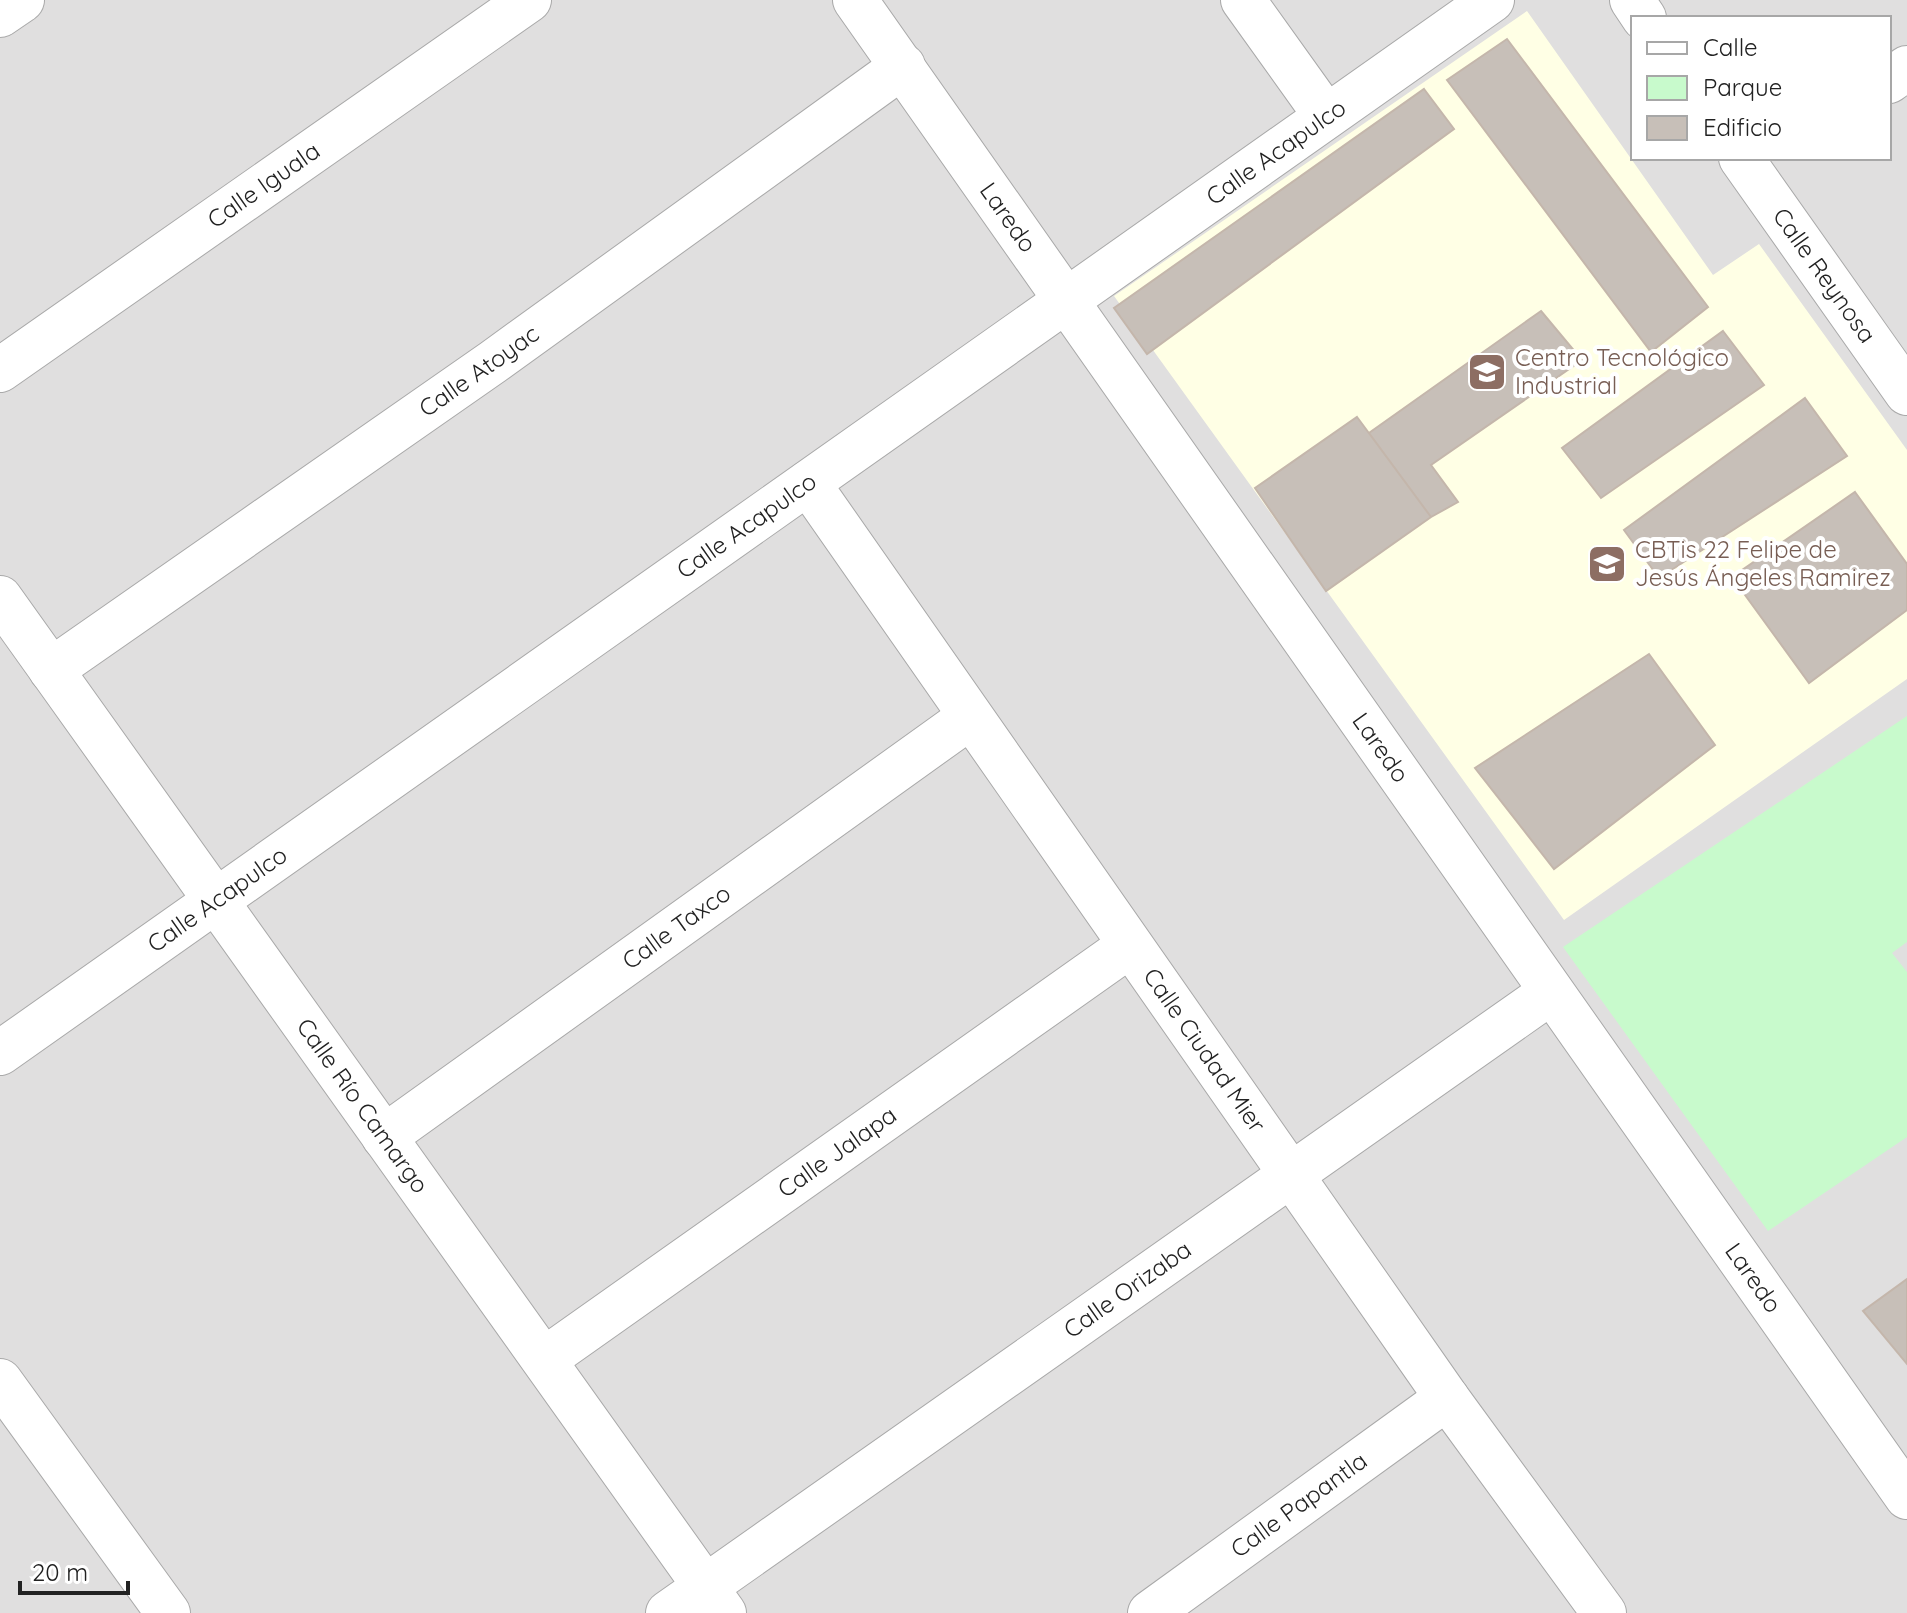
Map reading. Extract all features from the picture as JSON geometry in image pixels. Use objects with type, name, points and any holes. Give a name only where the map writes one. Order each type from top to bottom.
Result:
[{"type":"street","points":[[0,15],[22,0]]},
{"type":"street","name":"Calle Iguala","points":[[0,370],[529,0]]},
{"type":"street","name":"Laredo","points":[[855,0],[1907,1497]]},
{"type":"street","points":[[1243,0],[1326,116]]},
{"type":"street","name":"Calle Acapulco","points":[[0,1053],[1492,0]]},
{"type":"street","name":"Calle Atoyac","points":[[51,670],[493,362],[903,66]]},
{"type":"street","name":"Calle Reynosa","points":[[1760,165],[1907,393]]},
{"type":"street","name":"Calle Ciudad Mier","points":[[808,483],[1447,1398],[1604,1613]]},
{"type":"street","name":"Calle Río Camargo","points":[[0,598],[715,1600]]},
{"type":"street","name":"Calle Taxco","points":[[384,1137],[970,717]]},
{"type":"street","name":"Calle Jalapa","points":[[545,1359],[1129,946]]},
{"type":"street","name":"Calle Orizaba","points":[[668,1613],[715,1600],[1292,1173],[1551,992]]},
{"type":"street","points":[[0,1381],[168,1613]]},
{"type":"street","name":"Calle Papantla","points":[[1150,1613],[1447,1398]]},
{"type":"shaded area","points":[[0,0],[1907,0],[1907,1613],[0,1613]]},
{"type":"shaded area","name":"CBTis 22 Felipe de Jesús Ángeles Ramirez","points":[[1527,11],[1713,275],[1759,244],[1907,450],[1907,679],[1564,920],[1114,296]]},
{"type":"green space","points":[[1907,716],[1907,942],[1892,953],[1907,972],[1907,1137],[1768,1231],[1563,947]]},
{"type":"building","points":[[1507,39],[1708,307],[1651,352],[1447,80]]},
{"type":"building","points":[[1424,89],[1454,129],[1147,354],[1114,308]]},
{"type":"building","points":[[1541,311],[1582,360],[1431,465],[1458,502],[1431,517],[1369,433]]},
{"type":"building","points":[[1723,331],[1764,385],[1601,498],[1562,448]]},
{"type":"building","points":[[1805,398],[1847,456],[1659,578],[1624,530]]},
{"type":"building","points":[[1357,417],[1431,517],[1326,591],[1255,488]]},
{"type":"building","points":[[1855,492],[1907,564],[1907,610],[1809,683],[1732,577]]},
{"type":"building","points":[[1649,654],[1715,745],[1554,869],[1475,768]]},
{"type":"building","points":[[1907,1279],[1907,1364],[1863,1311]]},
{"type":"place","name":"Centro Tecnológico Industrial","points":[[1487,372]]},
{"type":"place","name":"CBTis 22 Felipe de Jesús Ángeles Ramirez","points":[[1607,564]]}]
